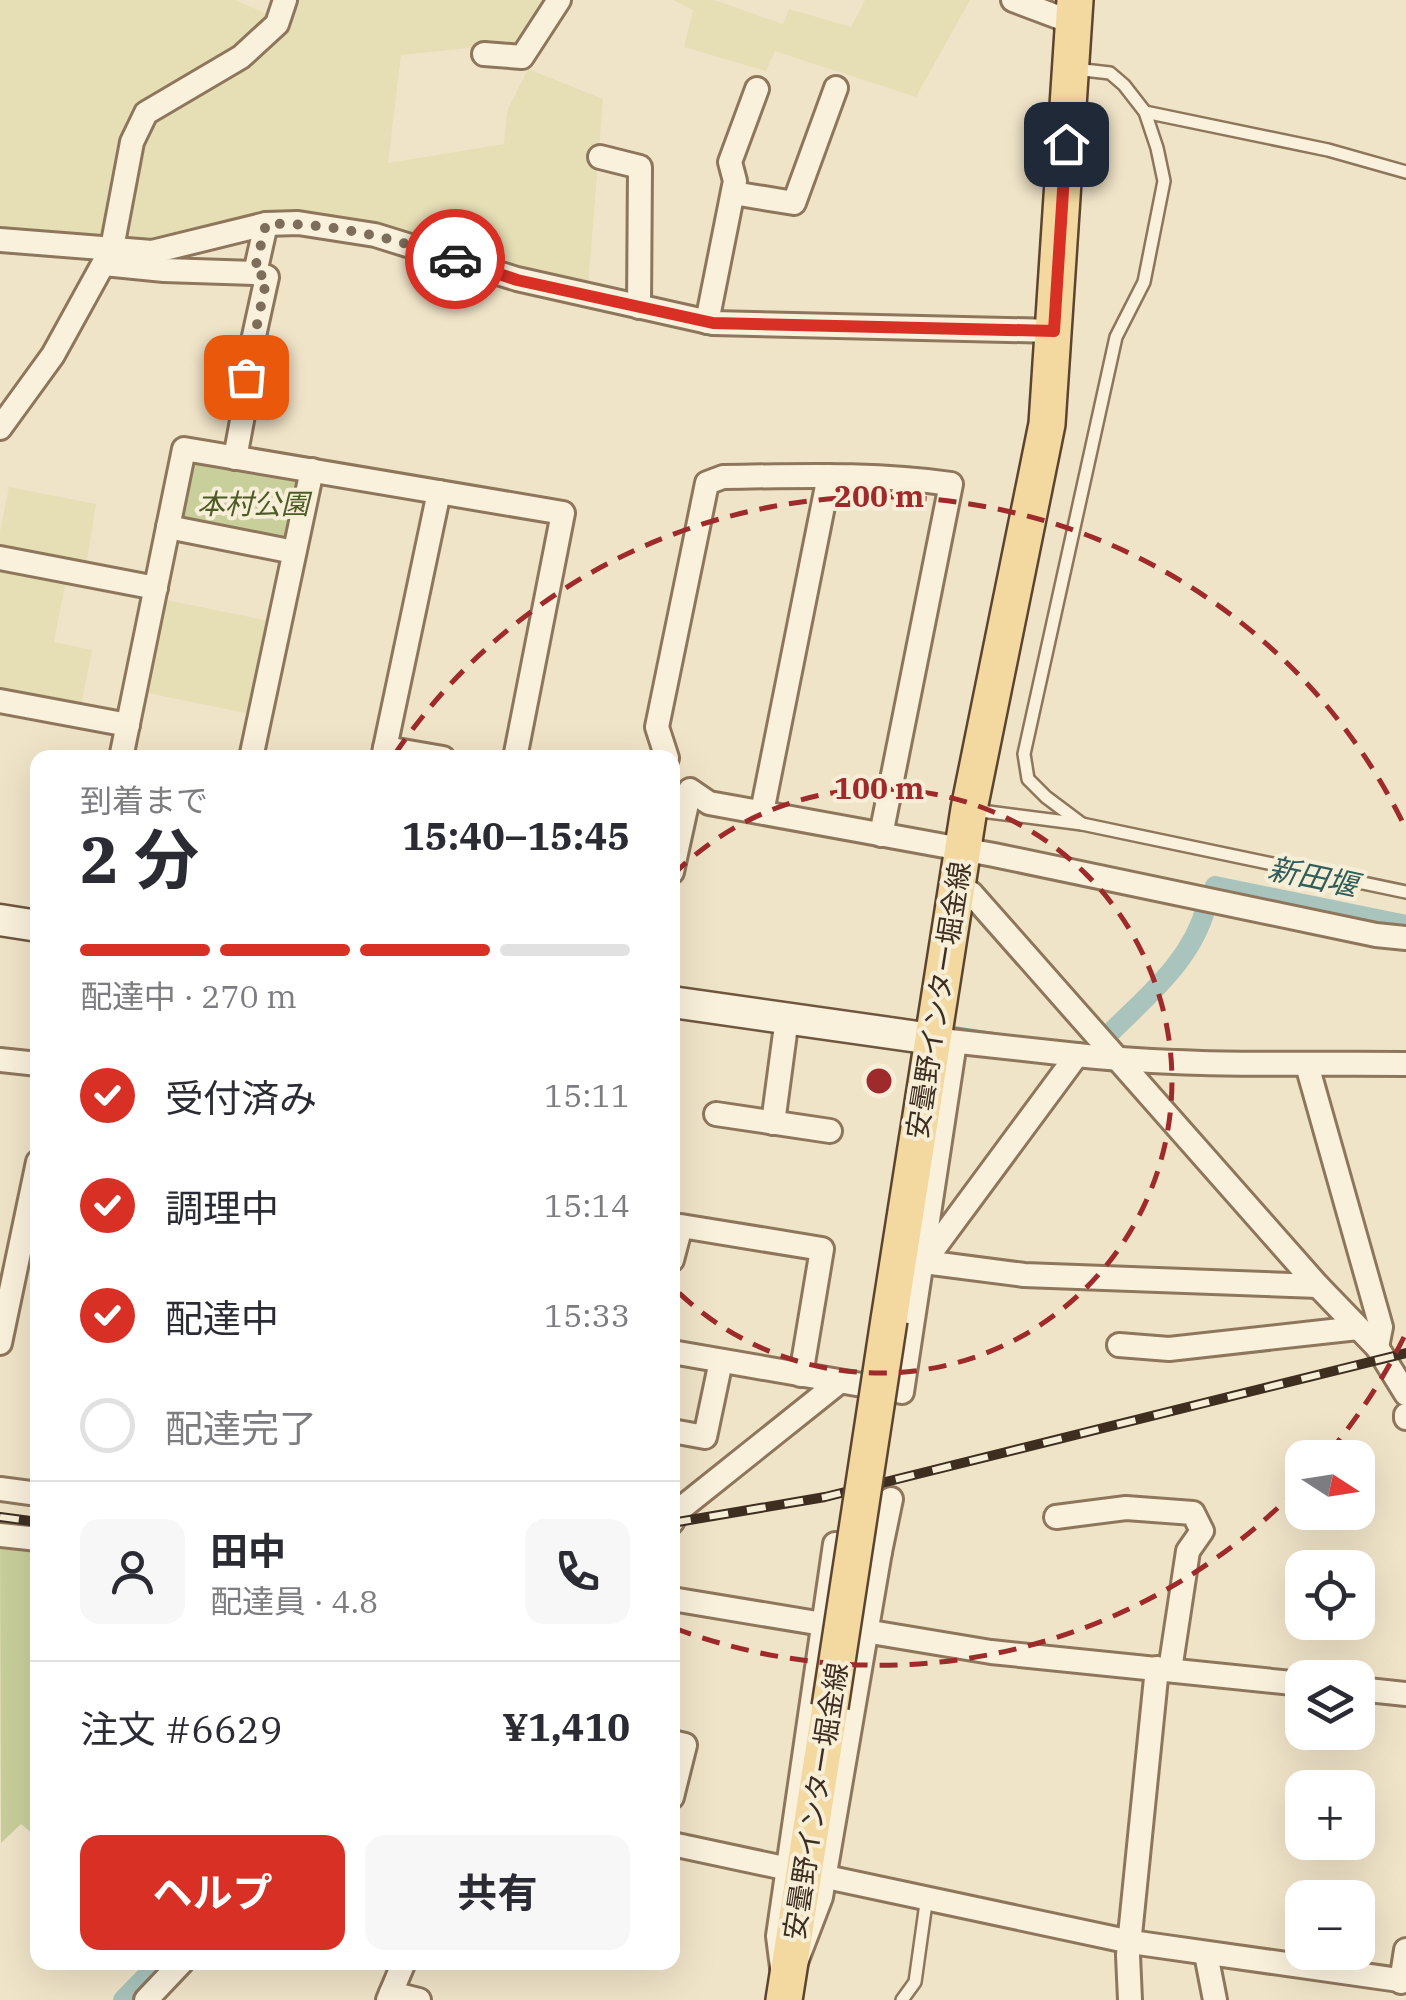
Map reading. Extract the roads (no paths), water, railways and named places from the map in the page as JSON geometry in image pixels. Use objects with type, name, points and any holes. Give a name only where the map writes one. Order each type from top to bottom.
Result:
[{"type":"main road","name":"安曇野インター堀金線","points":[[784,1995],[935,1039],[955,888],[1047,424],[1074,12]]},
{"type":"street","points":[[0,428],[53,355],[108,256],[132,142],[146,113],[241,56],[277,24],[285,0]]},
{"type":"street","points":[[484,54],[522,57],[559,0]]},
{"type":"street","points":[[1013,0],[1074,12]]},
{"type":"street","points":[[733,193],[794,202],[836,88]]},
{"type":"street","points":[[707,322],[735,182],[730,162],[757,89]]},
{"type":"street","points":[[600,156],[640,166],[639,307]]},
{"type":"street","points":[[108,256],[152,252],[266,224],[298,223],[375,235],[517,280],[707,322],[1054,331]]},
{"type":"street","points":[[254,273],[266,224]]},
{"type":"street","points":[[0,240],[108,256],[164,270],[254,273],[267,277],[234,458]]},
{"type":"street","points":[[123,750],[184,449],[563,513],[518,750]]},
{"type":"street","points":[[253,750],[312,470]]},
{"type":"street","points":[[762,812],[829,476]]},
{"type":"street","points":[[662,750],[657,727],[708,484],[724,477],[829,476],[913,478],[951,484],[880,835]]},
{"type":"street","points":[[385,750],[439,492]]},
{"type":"street","points":[[168,528],[294,552]]},
{"type":"street","points":[[0,558],[156,588]]},
{"type":"street","points":[[0,701],[128,725]]},
{"type":"street","points":[[680,776],[690,790],[709,803],[994,855],[1406,938]]},
{"type":"street","points":[[680,836],[690,790]]},
{"type":"street","points":[[955,888],[971,893],[1377,1348],[1406,1394]]},
{"type":"street","points":[[0,920],[30,925]]},
{"type":"street","points":[[680,1003],[935,1039],[1116,1059],[1406,1064]]},
{"type":"street","points":[[773,1123],[787,1018]]},
{"type":"street","points":[[680,1353],[902,1392],[924,1262],[935,1039]]},
{"type":"street","points":[[862,1386],[935,1039]]},
{"type":"street","points":[[924,1262],[1077,1055]]},
{"type":"street","points":[[0,1060],[30,1063]]},
{"type":"street","points":[[1307,1065],[1380,1327],[1377,1348]]},
{"type":"street","points":[[716,1114],[830,1131]]},
{"type":"street","points":[[0,1342],[30,1200]]},
{"type":"street","points":[[680,1230],[681,1226],[822,1248],[801,1375]]},
{"type":"street","points":[[924,1262],[1024,1275],[1318,1286]]},
{"type":"street","points":[[1119,1346],[1168,1349],[1358,1328]]},
{"type":"street","points":[[680,1432],[705,1437],[721,1360]]},
{"type":"street","points":[[680,1510],[838,1383]]},
{"type":"street","points":[[0,1488],[30,1493]]},
{"type":"street","points":[[805,1871],[865,1632],[890,1498]]},
{"type":"street","points":[[1056,1517],[1126,1508],[1193,1513],[1202,1531],[1188,1552],[1164,1669],[1128,1954],[1130,2000]]},
{"type":"street","points":[[0,1535],[30,1539]]},
{"type":"street","points":[[805,1871],[822,1624],[835,1544],[880,1552]]},
{"type":"street","points":[[680,1599],[991,1652],[1285,1682]]},
{"type":"street","points":[[1375,1691],[1406,1694]]},
{"type":"street","points":[[680,1744],[686,1745],[680,1767]]},
{"type":"street","points":[[680,1846],[1131,1942],[1404,1983],[1406,1950]]},
{"type":"street","points":[[1206,1954],[1215,2000]]},
{"type":"street","points":[[146,2000],[174,1970]]},
{"type":"street","points":[[400,1970],[389,1996],[420,2000]]},
{"type":"lane","points":[[1071,69],[1092,68],[1110,73],[1145,112],[1164,181],[1144,282],[1116,338],[1024,754],[1028,778],[1082,824]]},
{"type":"lane","points":[[1145,112],[1328,150],[1406,172]]},
{"type":"lane","points":[[969,809],[1082,824],[1406,892]]},
{"type":"lane","points":[[902,2000],[915,1982],[927,1896]]},
{"type":"waterway","name":"新田堰","points":[[1212,893],[1215,886],[1406,925]]},
{"type":"waterway","name":"新田堰","points":[[1108,1035],[1179,961],[1206,907]]},
{"type":"waterway","points":[[946,1028],[993,1035]]},
{"type":"waterway","name":"新田堰","points":[[123,2000],[152,1970]]},
{"type":"railway","points":[[680,1522],[825,1497],[1406,1353]]},
{"type":"railway","points":[[0,1517],[30,1521]]},
{"type":"park label","name":"本村公園","points":[[253,503]]}]
